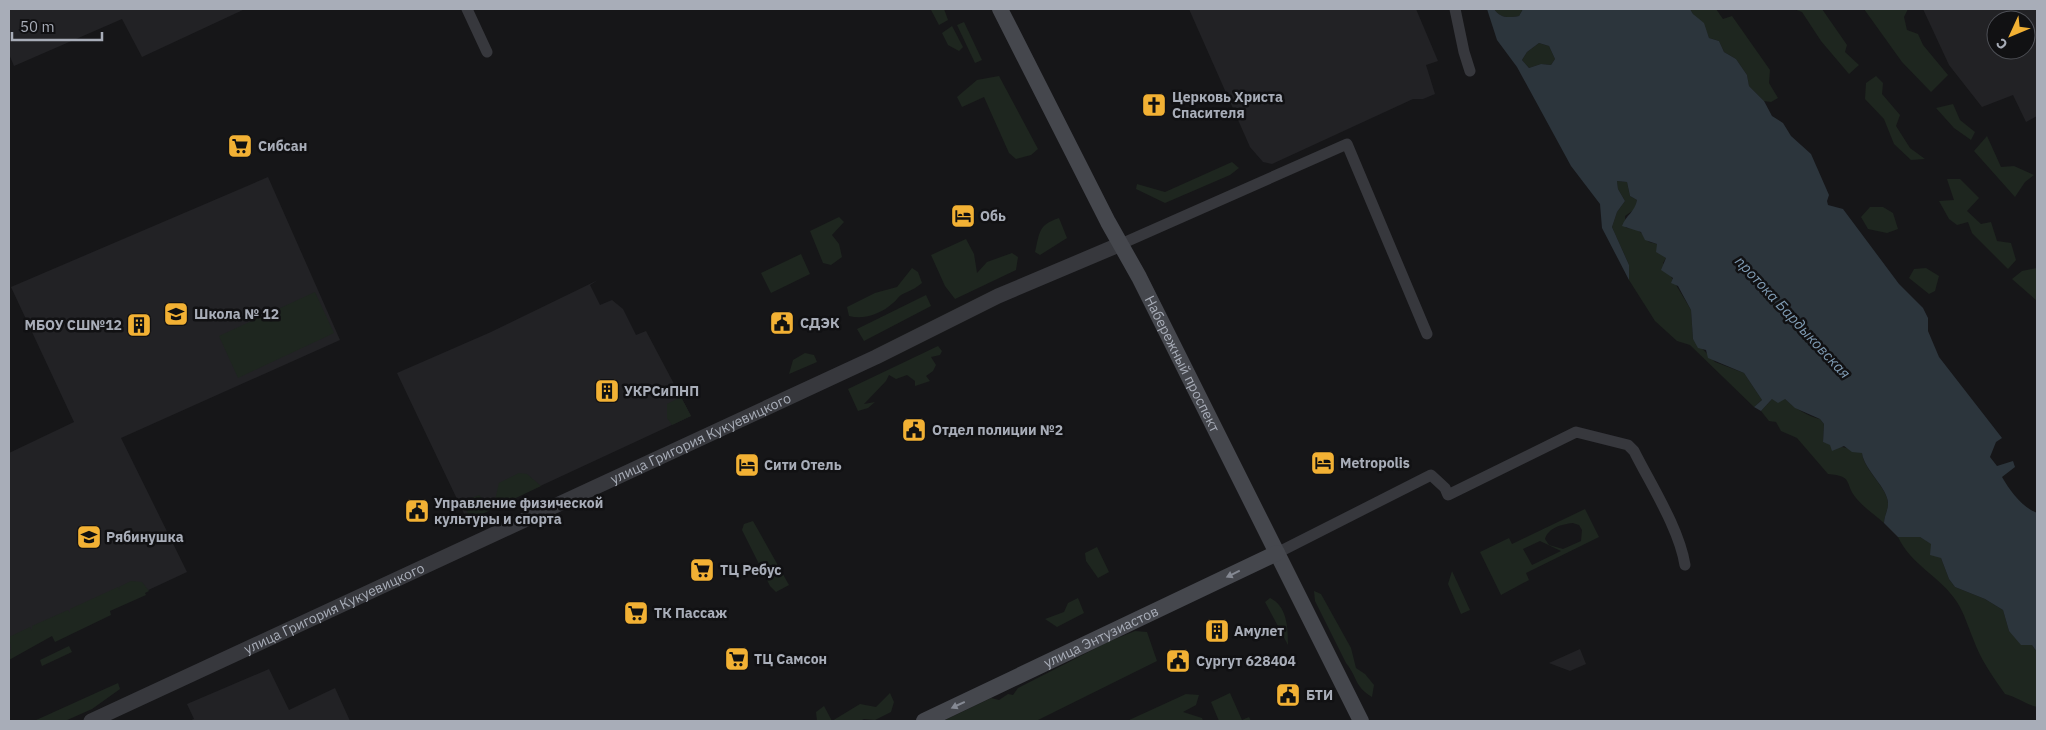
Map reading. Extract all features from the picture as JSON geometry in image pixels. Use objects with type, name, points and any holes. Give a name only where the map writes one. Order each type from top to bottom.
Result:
[{"type":"main road","name":"Набережный проспект","points":[[1000,9],[1139,277],[1361,721]]},
{"type":"main road","name":"улица Энтузиастов","points":[[924,721],[1277,553]]},
{"type":"street","points":[[467,9],[487,52]]},
{"type":"street","points":[[1455,9],[1470,71]]},
{"type":"street","points":[[1121,244],[1347,144],[1427,334]]},
{"type":"street","name":"улица Григория Кукуевицкого","points":[[91,721],[876,357],[998,296],[1121,244]]},
{"type":"street","points":[[1277,553],[1431,475],[1445,488],[1448,495],[1576,432],[1628,445],[1634,451],[1669,521],[1683,553],[1684,565]]},
{"type":"shaded area","points":[[9,9],[245,9],[142,57],[122,19],[14,66],[9,54]]},
{"type":"shaded area","points":[[944,9],[948,20],[939,25],[931,10]]},
{"type":"shaded area","points":[[1189,9],[1416,9],[1438,61],[1426,65],[1435,94],[1423,99],[1413,99],[1272,164],[1263,162],[1250,147]]},
{"type":"shaded area","points":[[1494,9],[1523,9],[1519,16],[1508,17],[1502,16]]},
{"type":"shaded area","points":[[1690,9],[1716,9],[1723,19],[1732,16],[1770,70],[1769,83],[1778,98],[1771,102],[1764,101],[1749,86],[1747,75],[1736,59],[1724,52],[1719,41],[1709,38]]},
{"type":"shaded area","points":[[1794,9],[1822,9],[1847,45],[1845,52],[1859,65],[1849,74],[1821,41],[1802,12]]},
{"type":"shaded area","points":[[1864,9],[1908,9],[1904,17],[1907,30],[1918,34],[1923,45],[1948,75],[1931,92],[1902,62]]},
{"type":"shaded area","points":[[1923,9],[2037,9],[2037,116],[2026,122],[2013,95],[1982,107],[1949,65]]},
{"type":"shaded area","points":[[964,22],[982,60],[975,63],[957,25]]},
{"type":"shaded area","points":[[952,26],[963,47],[959,51],[948,45],[942,33]]},
{"type":"shaded area","points":[[1539,43],[1549,46],[1555,59],[1551,65],[1541,64],[1529,68],[1522,60],[1527,52]]},
{"type":"shaded area","points":[[999,76],[1038,149],[1031,155],[1016,159],[1009,153],[984,97],[962,107],[957,97],[977,80]]},
{"type":"shaded area","points":[[1876,76],[1883,83],[1882,94],[1900,115],[1896,126],[1910,148],[1925,159],[1911,160],[1894,144],[1884,119],[1865,99],[1866,83]]},
{"type":"shaded area","points":[[1953,104],[1960,120],[1975,132],[1971,140],[1954,128],[1936,108]]},
{"type":"shaded area","points":[[1987,136],[2001,167],[2014,166],[2034,175],[2025,182],[2015,197],[1974,151]]},
{"type":"shaded area","points":[[1232,162],[1239,168],[1230,175],[1165,203],[1136,189],[1137,184],[1165,192]]},
{"type":"shaded area","name":"Школа № 12","points":[[268,177],[340,340],[121,438],[187,572],[9,655],[9,453],[74,422],[11,287]]},
{"type":"shaded area","points":[[1947,179],[1960,179],[1979,198],[1967,211],[1981,224],[1991,222],[1997,241],[2011,243],[2016,260],[2008,269],[1972,233],[1968,222],[1957,225],[1949,219],[1939,201],[1954,200]]},
{"type":"shaded area","points":[[1617,181],[1627,182],[1630,196],[1637,200],[1635,209],[1625,216],[1626,228],[1637,230],[1649,242],[1657,244],[1666,258],[1663,263],[1691,310],[1693,339],[1715,362],[1744,373],[1762,400],[1754,407],[1690,345],[1677,341],[1655,321],[1629,280],[1629,265],[1612,227],[1617,212],[1625,201],[1618,189]]},
{"type":"shaded area","points":[[1870,207],[1883,207],[1893,213],[1898,229],[1887,233],[1868,229],[1861,217]]},
{"type":"shaded area","points":[[839,217],[844,222],[832,235],[839,244],[842,257],[831,265],[823,263],[810,231]]},
{"type":"shaded area","points":[[1059,218],[1067,238],[1040,255],[1035,252],[1039,234],[1043,227],[1047,223]]},
{"type":"shaded area","points":[[966,239],[974,254],[977,273],[987,262],[1012,253],[1018,257],[1016,270],[955,299],[945,286],[931,255]]},
{"type":"shaded area","points":[[801,254],[810,274],[771,293],[761,273]]},
{"type":"shaded area","points":[[912,268],[918,272],[922,283],[901,295],[878,313],[866,317],[849,316],[847,307],[875,293],[897,287]]},
{"type":"shaded area","points":[[1926,268],[1939,276],[1935,291],[1929,294],[1909,278],[1914,269]]},
{"type":"shaded area","points":[[2037,268],[2037,301],[2012,279],[2022,271]]},
{"type":"shaded area","points":[[598,280],[590,285],[600,305],[612,300],[623,309],[636,335],[646,331],[691,416],[467,520],[397,373],[491,332]]},
{"type":"shaded area","points":[[315,292],[334,333],[238,378],[219,336]]},
{"type":"shaded area","points":[[926,295],[931,306],[864,341],[857,329]]},
{"type":"shaded area","points":[[938,346],[942,351],[940,355],[931,357],[936,365],[933,371],[926,376],[930,381],[915,386],[915,381],[907,375],[896,379],[889,375],[886,381],[864,404],[875,402],[868,408],[858,411],[848,389]]},
{"type":"shaded area","points":[[805,353],[814,355],[817,362],[789,374],[793,360]]},
{"type":"shaded area","points":[[681,397],[691,416],[672,425],[667,418],[667,404]]},
{"type":"shaded area","points":[[1772,399],[1785,399],[1801,411],[1820,419],[1824,424],[1823,442],[1862,452],[1863,459],[1887,498],[1888,506],[1884,523],[1859,501],[1842,476],[1828,474],[1797,438],[1781,431],[1776,422],[1769,421],[1761,411]]},
{"type":"shaded area","points":[[519,473],[527,474],[541,486],[474,518],[467,512],[469,499],[479,495],[487,504],[495,500],[499,483]]},
{"type":"shaded area","points":[[1585,509],[1599,537],[1526,573],[1529,580],[1501,595],[1480,552],[1509,538],[1512,544]],"holes":[[[1573,523],[1579,525],[1582,530],[1581,541],[1563,549],[1549,545],[1545,539],[1552,529]],[[1540,541],[1561,551],[1532,565],[1523,549]]]},
{"type":"shaded area","points":[[753,521],[789,585],[776,592],[770,586],[742,530],[744,524]]},
{"type":"shaded area","points":[[1898,537],[1920,537],[1932,544],[1941,558],[1949,579],[1955,587],[1985,599],[2003,610],[2009,631],[2032,645],[2037,652],[2037,707],[2005,694],[1980,655],[1957,602],[1943,585],[1910,555]]},
{"type":"shaded area","points":[[1097,547],[1109,572],[1098,578],[1086,561],[1085,553]]},
{"type":"shaded area","points":[[1452,571],[1470,610],[1461,614],[1448,584]]},
{"type":"shaded area","points":[[131,581],[142,582],[149,591],[145,593],[146,595],[110,611],[111,615],[55,642],[52,636],[9,660],[11,648],[9,637],[30,627],[32,631],[32,626],[68,610],[70,613],[70,609],[118,587],[120,591],[119,587]]},
{"type":"shaded area","points":[[1314,591],[1321,594],[1351,648],[1356,668],[1365,674],[1374,685],[1372,697],[1362,689],[1346,663],[1315,601]]},
{"type":"shaded area","points":[[1078,598],[1084,613],[1057,627],[1045,619],[1064,612],[1068,603]]},
{"type":"shaded area","points":[[1270,598],[1280,606],[1283,612],[1287,624],[1288,645],[1265,602]]},
{"type":"shaded area","points":[[1135,631],[1147,632],[1157,661],[1036,721],[943,721],[991,698],[999,700],[1008,694],[1013,695],[1018,688],[1108,642]]},
{"type":"shaded area","points":[[69,646],[72,652],[42,666],[40,660]]},
{"type":"shaded area","points":[[1580,649],[1586,664],[1570,671],[1549,663]]},
{"type":"shaded area","points":[[269,669],[289,710],[335,688],[350,721],[189,721],[194,719],[187,704]]},
{"type":"shaded area","points":[[118,683],[120,689],[92,709],[65,721],[34,721]]},
{"type":"shaded area","points":[[890,693],[894,702],[891,712],[875,720],[832,721],[860,704],[876,707]]},
{"type":"shaded area","points":[[1230,693],[1242,720],[1249,717],[1251,721],[1219,721],[1211,702]]},
{"type":"shaded area","points":[[1186,694],[1199,695],[1196,705],[1183,712],[1202,718],[1203,721],[1127,721]]},
{"type":"shaded area","points":[[824,706],[832,721],[817,721],[816,712]]},
{"type":"water","name":"протока Бардыковская","points":[[1487,9],[1494,9],[1502,16],[1508,17],[1519,16],[1523,9],[1690,9],[1704,23],[1709,38],[1719,41],[1724,52],[1736,59],[1747,75],[1749,86],[1764,101],[1772,116],[1783,123],[1791,136],[1811,154],[1829,195],[1828,205],[1843,209],[1899,284],[1923,308],[1928,318],[1928,331],[1939,357],[2002,438],[1996,442],[1990,457],[1997,466],[2013,461],[2015,467],[2002,477],[2017,498],[2026,507],[2037,513],[2037,652],[2032,645],[2021,645],[2009,631],[2003,610],[1985,599],[1955,587],[1949,579],[1941,558],[1930,555],[1931,544],[1920,537],[1898,537],[1884,523],[1888,506],[1887,498],[1867,466],[1862,453],[1852,452],[1844,446],[1832,451],[1830,445],[1823,442],[1824,424],[1820,419],[1795,408],[1785,399],[1778,403],[1772,399],[1761,411],[1754,407],[1762,400],[1744,373],[1708,358],[1706,350],[1698,348],[1693,339],[1691,310],[1678,286],[1671,283],[1673,278],[1661,270],[1666,258],[1656,252],[1657,244],[1645,240],[1641,232],[1622,226],[1637,200],[1630,196],[1627,182],[1617,181],[1618,189],[1625,201],[1617,212],[1612,227],[1629,265],[1629,280],[1602,228],[1600,204],[1571,166],[1517,67],[1497,40]],"holes":[[[1539,43],[1549,46],[1555,59],[1551,65],[1541,64],[1529,68],[1522,60],[1527,52]]]},
{"type":"place","name":"Церковь Христа Спасителя","points":[[1154,105]]},
{"type":"place","name":"Сибсан","points":[[240,146]]},
{"type":"place","name":"Обь","points":[[963,216]]},
{"type":"place","name":"Школа № 12","points":[[176,314]]},
{"type":"place","name":"СДЭК","points":[[782,323]]},
{"type":"place","name":"МБОУ СШ№12","points":[[139,325]]},
{"type":"place","name":"УКРСиПНП","points":[[607,391]]},
{"type":"place","name":"Отдел полиции №2","points":[[914,430]]},
{"type":"place","name":"Metropolis","points":[[1323,463]]},
{"type":"place","name":"Сити Отель","points":[[747,465]]},
{"type":"place","name":"Управление физической культуры и спорта","points":[[417,511]]},
{"type":"place","name":"Рябинушка","points":[[89,537]]},
{"type":"place","name":"ТЦ Ребус","points":[[702,570]]},
{"type":"place","name":"ТК Пассаж","points":[[636,613]]},
{"type":"place","name":"Амулет","points":[[1217,631]]},
{"type":"place","name":"ТЦ Самсон","points":[[737,659]]},
{"type":"place","name":"Сургут 628404","points":[[1178,661]]},
{"type":"place","name":"БТИ","points":[[1288,695]]}]
